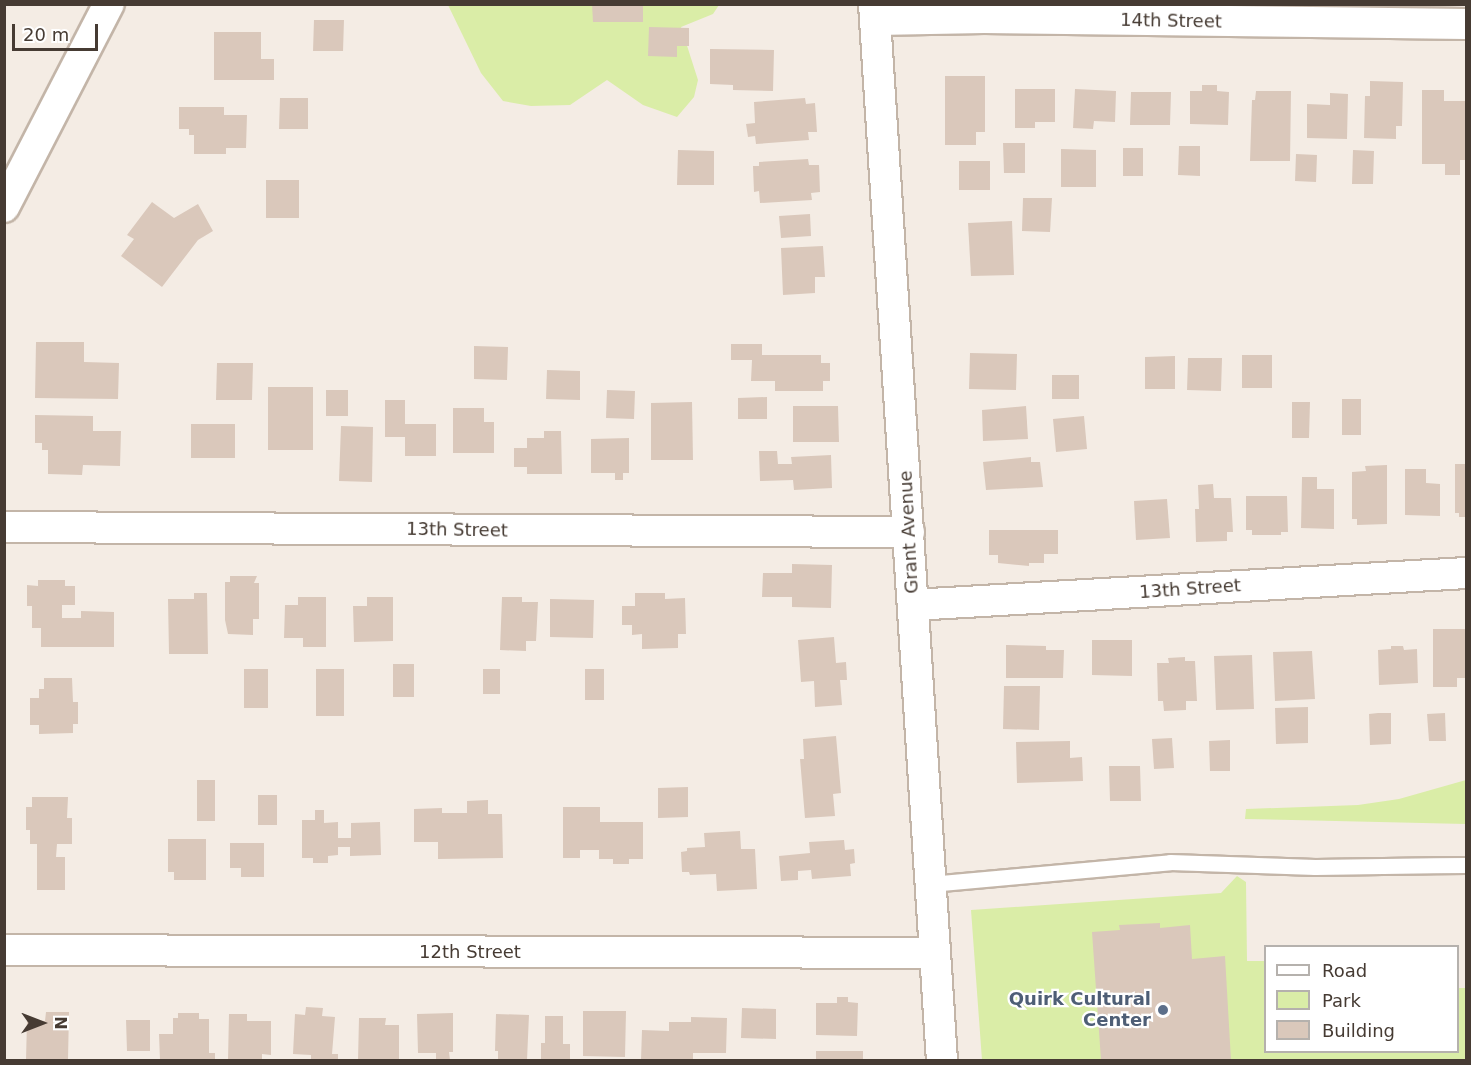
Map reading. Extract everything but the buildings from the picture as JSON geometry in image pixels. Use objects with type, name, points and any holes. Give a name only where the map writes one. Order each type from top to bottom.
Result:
[{"type":"street","points":[[4,207],[110,4]]},
{"type":"street","name":"14th Street","points":[[875,12],[984,18],[1467,24]]},
{"type":"street","name":"Grant Avenue","points":[[875,12],[942,1060]]},
{"type":"street","name":"13th Street","points":[[4,527],[909,532]]},
{"type":"street","name":"13th Street","points":[[913,605],[1467,573]]},
{"type":"street","name":"12th Street","points":[[4,950],[935,953]]},
{"type":"lane","points":[[930,884],[1170,862],[1315,867],[1467,865]]},
{"type":"green space","points":[[448,5],[719,5],[713,14],[681,27],[698,80],[694,97],[677,117],[643,105],[607,80],[570,105],[531,106],[503,101],[481,73]]},
{"type":"green space","points":[[1466,780],[1466,824],[1245,819],[1246,809],[1358,805],[1399,799]]},
{"type":"green space","points":[[1237,876],[1246,882],[1247,961],[1264,961],[1264,1053],[1459,1053],[1459,988],[1466,988],[1466,1060],[982,1060],[971,910],[1221,893]]},
{"type":"place","name":"Quirk Cultural Center","points":[[1163,1010]]}]
